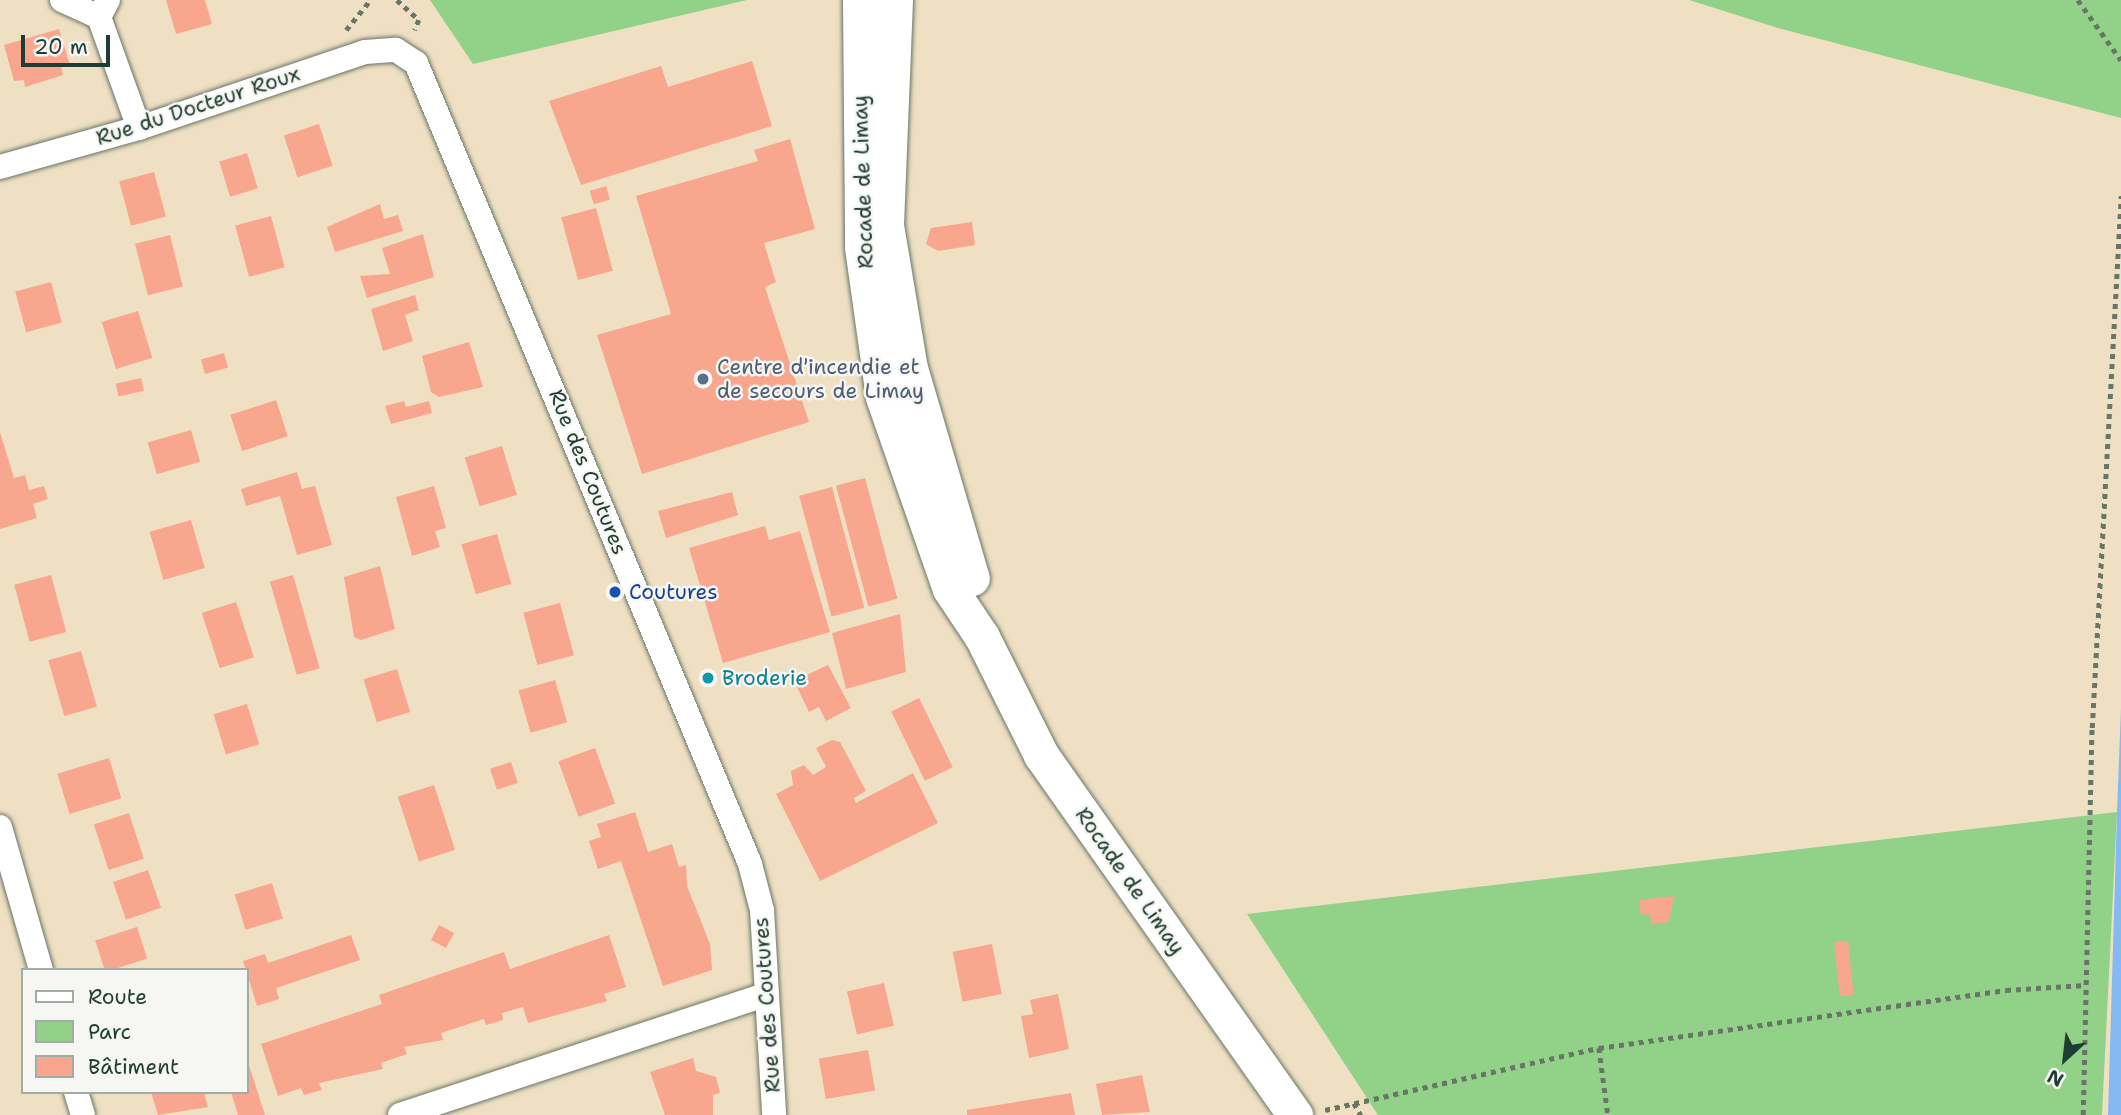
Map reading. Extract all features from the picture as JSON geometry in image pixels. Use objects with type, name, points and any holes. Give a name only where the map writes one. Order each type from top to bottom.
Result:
[{"type":"main road","name":"Rocade de Limay","points":[[895,0],[886,225],[910,368],[974,586],[982,637]]},
{"type":"main road","name":"Rocade de Limay","points":[[854,8],[862,247],[883,397],[950,589],[982,637],[1041,755],[1310,1112]]},
{"type":"street","points":[[62,0],[103,9],[139,128]]},
{"type":"street","name":"Rue du Docteur Roux","points":[[0,167],[139,128],[341,59],[396,51]]},
{"type":"street","name":"Rue des Coutures","points":[[396,51],[416,63],[434,99],[750,864],[762,911],[774,1115]]},
{"type":"street","points":[[0,827],[40,968]]},
{"type":"street","points":[[400,1115],[767,994]]},
{"type":"street","points":[[77,1094],[83,1115]]},
{"type":"path","points":[[2078,0],[2121,60]]},
{"type":"path","points":[[2084,1115],[2092,728],[2121,196]]},
{"type":"path","points":[[1310,1112],[1599,1048],[2086,985]]},
{"type":"path","points":[[1599,1048],[1608,1115]]},
{"type":"path","points":[[1354,1102],[1361,1115]]},
{"type":"green space","points":[[430,0],[747,0],[473,64]]},
{"type":"green space","points":[[1689,0],[2121,0],[2121,118],[1778,28]]},
{"type":"green space","points":[[2117,812],[2102,1115],[1378,1115],[1247,914]]},
{"type":"water","points":[[2121,708],[2121,1115],[2108,1115],[2117,812]]},
{"type":"building","points":[[166,0],[205,0],[212,24],[176,34]]},
{"type":"building","points":[[59,29],[70,65],[61,67],[63,75],[25,87],[24,80],[14,81],[4,45]]},
{"type":"building","points":[[752,61],[772,126],[581,185],[549,101],[661,66],[668,87]]},
{"type":"building","points":[[319,124],[333,166],[297,177],[284,135]]},
{"type":"building","points":[[790,139],[815,229],[764,243],[776,282],[765,287],[809,422],[642,474],[597,335],[671,314],[636,196],[758,161],[754,150]]},
{"type":"building","points":[[247,153],[258,188],[230,197],[219,161]]},
{"type":"building","points":[[154,172],[166,216],[131,226],[119,181]]},
{"type":"building","points":[[606,186],[610,199],[594,204],[590,191]]},
{"type":"building","points":[[380,204],[384,219],[398,215],[403,231],[335,252],[327,227]]},
{"type":"building","points":[[596,208],[613,271],[578,280],[561,217]]},
{"type":"building","points":[[271,216],[285,267],[249,277],[235,226]]},
{"type":"building","points":[[972,222],[975,245],[938,251],[926,244],[931,228]]},
{"type":"building","points":[[423,234],[434,277],[367,298],[360,276],[390,274],[382,248]]},
{"type":"building","points":[[170,235],[183,286],[148,295],[135,244]]},
{"type":"building","points":[[51,282],[62,323],[26,332],[15,292]]},
{"type":"building","points":[[415,295],[419,310],[405,315],[413,341],[383,351],[371,309]]},
{"type":"building","points":[[138,311],[152,358],[116,369],[102,322]]},
{"type":"building","points":[[469,342],[483,387],[439,397],[431,392],[422,356]]},
{"type":"building","points":[[224,353],[228,367],[205,374],[201,360]]},
{"type":"building","points":[[141,378],[144,391],[119,397],[116,384]]},
{"type":"building","points":[[276,400],[288,436],[242,451],[230,415]]},
{"type":"building","points":[[404,401],[406,407],[429,401],[432,413],[391,424],[385,406]]},
{"type":"building","points":[[191,430],[200,462],[157,474],[148,442]]},
{"type":"building","points":[[0,432],[14,478],[25,475],[29,490],[44,486],[48,499],[33,504],[37,518],[0,529]]},
{"type":"building","points":[[502,446],[517,495],[480,506],[465,457]]},
{"type":"building","points":[[297,472],[302,489],[315,486],[332,545],[297,555],[280,496],[246,506],[241,489]]},
{"type":"building","points":[[865,478],[897,599],[868,607],[836,486]]},
{"type":"building","points":[[434,486],[446,528],[435,531],[440,547],[412,556],[396,497]]},
{"type":"building","points":[[832,487],[864,608],[832,617],[799,496]]},
{"type":"building","points":[[732,492],[738,515],[666,538],[658,511]]},
{"type":"building","points":[[191,520],[205,568],[163,580],[150,532]]},
{"type":"building","points":[[765,526],[769,540],[800,531],[830,632],[723,663],[689,548]]},
{"type":"building","points":[[497,534],[511,584],[476,594],[461,544]]},
{"type":"building","points":[[380,566],[395,629],[361,640],[354,637],[344,577]]},
{"type":"building","points":[[51,575],[66,632],[30,642],[14,585]]},
{"type":"building","points":[[293,575],[320,668],[297,675],[270,582]]},
{"type":"building","points":[[236,602],[254,657],[220,668],[202,613]]},
{"type":"building","points":[[560,603],[574,655],[537,665],[523,613]]},
{"type":"building","points":[[900,614],[906,672],[846,689],[832,633]]},
{"type":"building","points":[[81,651],[97,707],[64,716],[48,660]]},
{"type":"building","points":[[828,665],[851,708],[826,721],[819,707],[809,712],[794,681]]},
{"type":"building","points":[[397,669],[410,712],[377,722],[364,679]]},
{"type":"building","name":"Broderie","points":[[710,670],[716,683],[707,688],[701,673]]},
{"type":"building","points":[[555,680],[567,722],[531,733],[518,690]]},
{"type":"building","points":[[919,698],[953,767],[925,781],[891,712]]},
{"type":"building","points":[[247,704],[259,744],[226,754],[214,714]]},
{"type":"building","points":[[832,740],[840,742],[866,791],[854,798],[856,803],[913,773],[938,823],[820,881],[776,794],[793,785],[791,771],[804,765],[813,775],[826,767],[816,748]]},
{"type":"building","points":[[595,748],[615,803],[579,817],[558,761]]},
{"type":"building","points":[[109,758],[121,798],[70,814],[57,774]]},
{"type":"building","points":[[511,762],[518,783],[497,790],[490,769]]},
{"type":"building","points":[[434,785],[455,850],[419,861],[398,797]]},
{"type":"building","points":[[635,812],[648,852],[672,844],[679,867],[686,865],[687,886],[710,944],[712,970],[663,986],[621,861],[598,869],[589,841],[601,837],[597,824]]},
{"type":"building","points":[[129,813],[144,859],[109,870],[94,824]]},
{"type":"building","points":[[148,870],[161,908],[126,920],[113,882]]},
{"type":"building","points":[[272,883],[283,918],[246,930],[235,894]]},
{"type":"building","points":[[1674,896],[1669,922],[1651,924],[1650,914],[1641,915],[1639,900]]},
{"type":"building","points":[[439,925],[454,933],[446,948],[431,940]]},
{"type":"building","points":[[137,927],[147,958],[118,968],[104,968],[95,941]]},
{"type":"building","points":[[351,935],[360,960],[276,988],[279,999],[257,1006],[248,968],[245,968],[243,961],[265,954],[268,963]]},
{"type":"building","points":[[609,935],[626,987],[604,994],[607,1001],[528,1023],[523,1007],[502,1013],[503,1020],[486,1025],[484,1019],[441,1033],[443,1040],[404,1047],[407,1054],[381,1063],[383,1069],[319,1083],[322,1090],[304,1095],[301,1088],[278,1096],[261,1044],[382,1004],[379,995],[504,952],[510,969]]},
{"type":"building","points":[[1848,941],[1854,995],[1840,996],[1834,942]]},
{"type":"building","points":[[992,944],[1002,994],[962,1002],[953,952]]},
{"type":"building","points":[[884,983],[894,1026],[857,1034],[847,992]]},
{"type":"building","points":[[1058,994],[1069,1049],[1029,1058],[1021,1016],[1033,1014],[1030,1000]]},
{"type":"building","points":[[868,1050],[875,1090],[826,1099],[819,1059]]},
{"type":"building","points":[[693,1058],[696,1071],[716,1077],[720,1093],[713,1095],[713,1115],[665,1115],[650,1072]]},
{"type":"building","points":[[248,1062],[265,1115],[238,1115],[232,1094],[248,1094]]},
{"type":"building","points":[[1142,1075],[1150,1112],[1102,1115],[1096,1084]]},
{"type":"building","points":[[1071,1093],[1075,1115],[967,1115],[967,1110]]},
{"type":"building","points":[[152,1094],[205,1094],[208,1107],[158,1115]]},
{"type":"place","name":"Centre d'incendie et de secours de Limay","points":[[703,379]]},
{"type":"place","name":"Coutures","points":[[615,592]]},
{"type":"place","name":"Broderie","points":[[708,678]]}]
